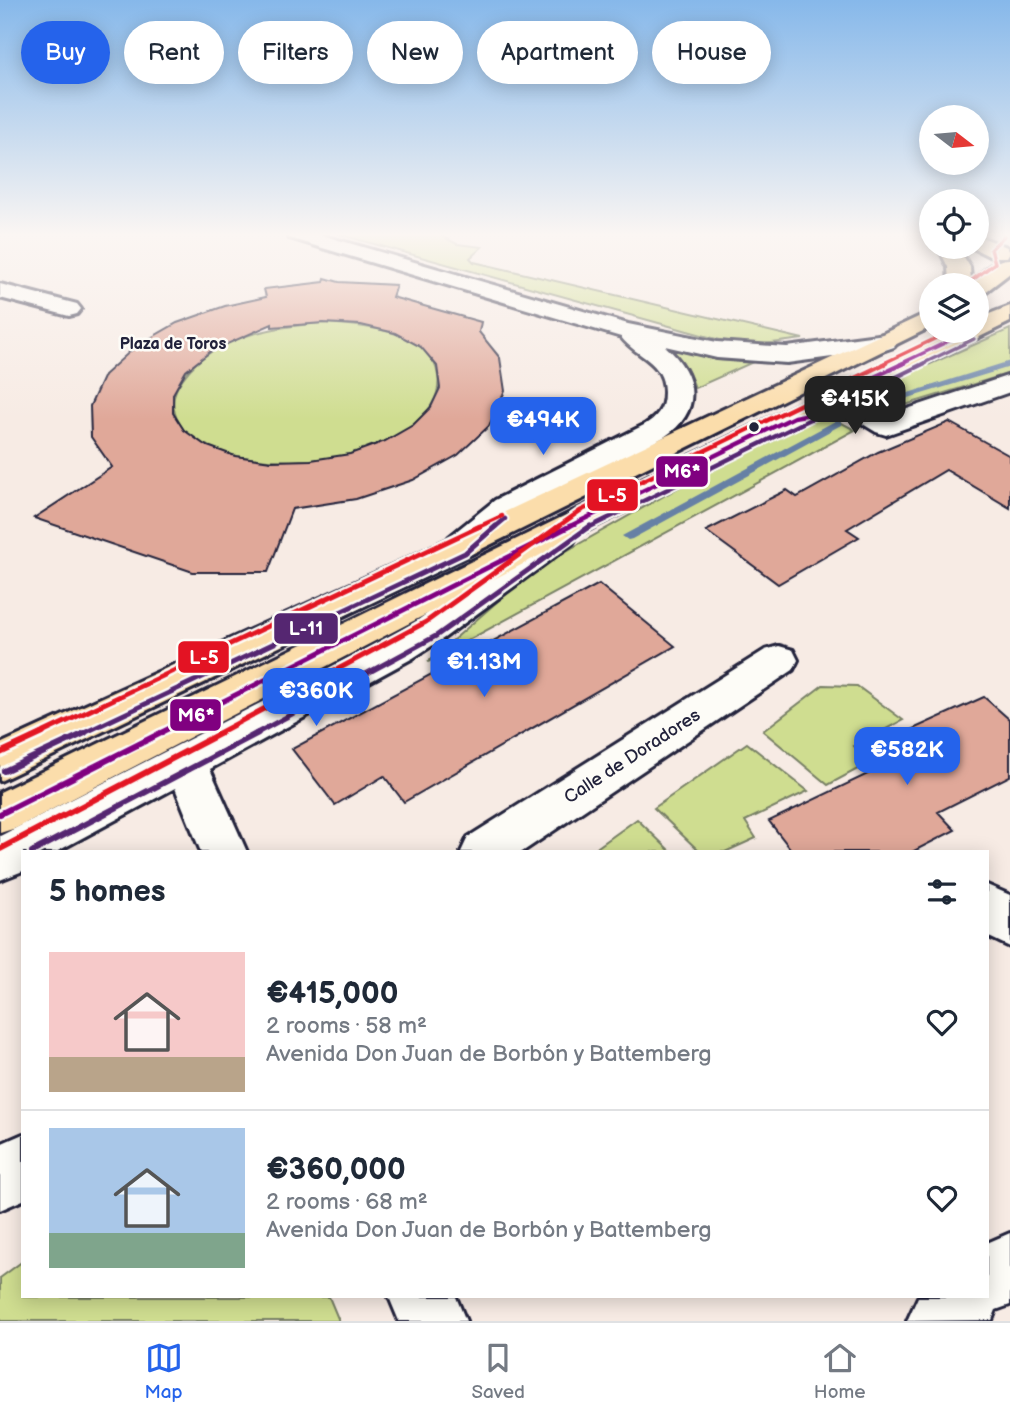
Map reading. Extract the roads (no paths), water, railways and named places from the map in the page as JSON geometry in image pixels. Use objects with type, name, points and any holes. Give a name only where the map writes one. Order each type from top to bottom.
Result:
[{"type":"main road","points":[[989,322],[1010,313]]},
{"type":"main road","points":[[0,763],[919,324]]},
{"type":"main road","points":[[0,814],[584,519],[945,343]]},
{"type":"street","points":[[18,296],[69,309]]},
{"type":"street","points":[[506,296],[623,330],[739,354],[770,356],[818,353],[886,342]]},
{"type":"street","points":[[461,545],[506,507],[665,425],[676,408],[679,385],[677,375],[660,355],[623,330]]},
{"type":"street","points":[[848,403],[886,426],[1010,383]]},
{"type":"street","points":[[0,859],[361,670],[421,635],[584,519]]},
{"type":"street","name":"Calle de Doradores","points":[[487,850],[779,660]]},
{"type":"street","points":[[185,761],[223,850]]},
{"type":"street","points":[[989,909],[1010,923]]},
{"type":"street","points":[[0,1180],[21,1165]]},
{"type":"street","points":[[989,1281],[1010,1265]]},
{"type":"street","points":[[422,1298],[433,1321]]},
{"type":"street","points":[[940,1321],[968,1298]]},
{"type":"waterway","points":[[875,405],[1010,364]]},
{"type":"waterway","points":[[628,536],[837,423]]},
{"type":"district","name":"Plaza de Toros","points":[[173,343]]}]
